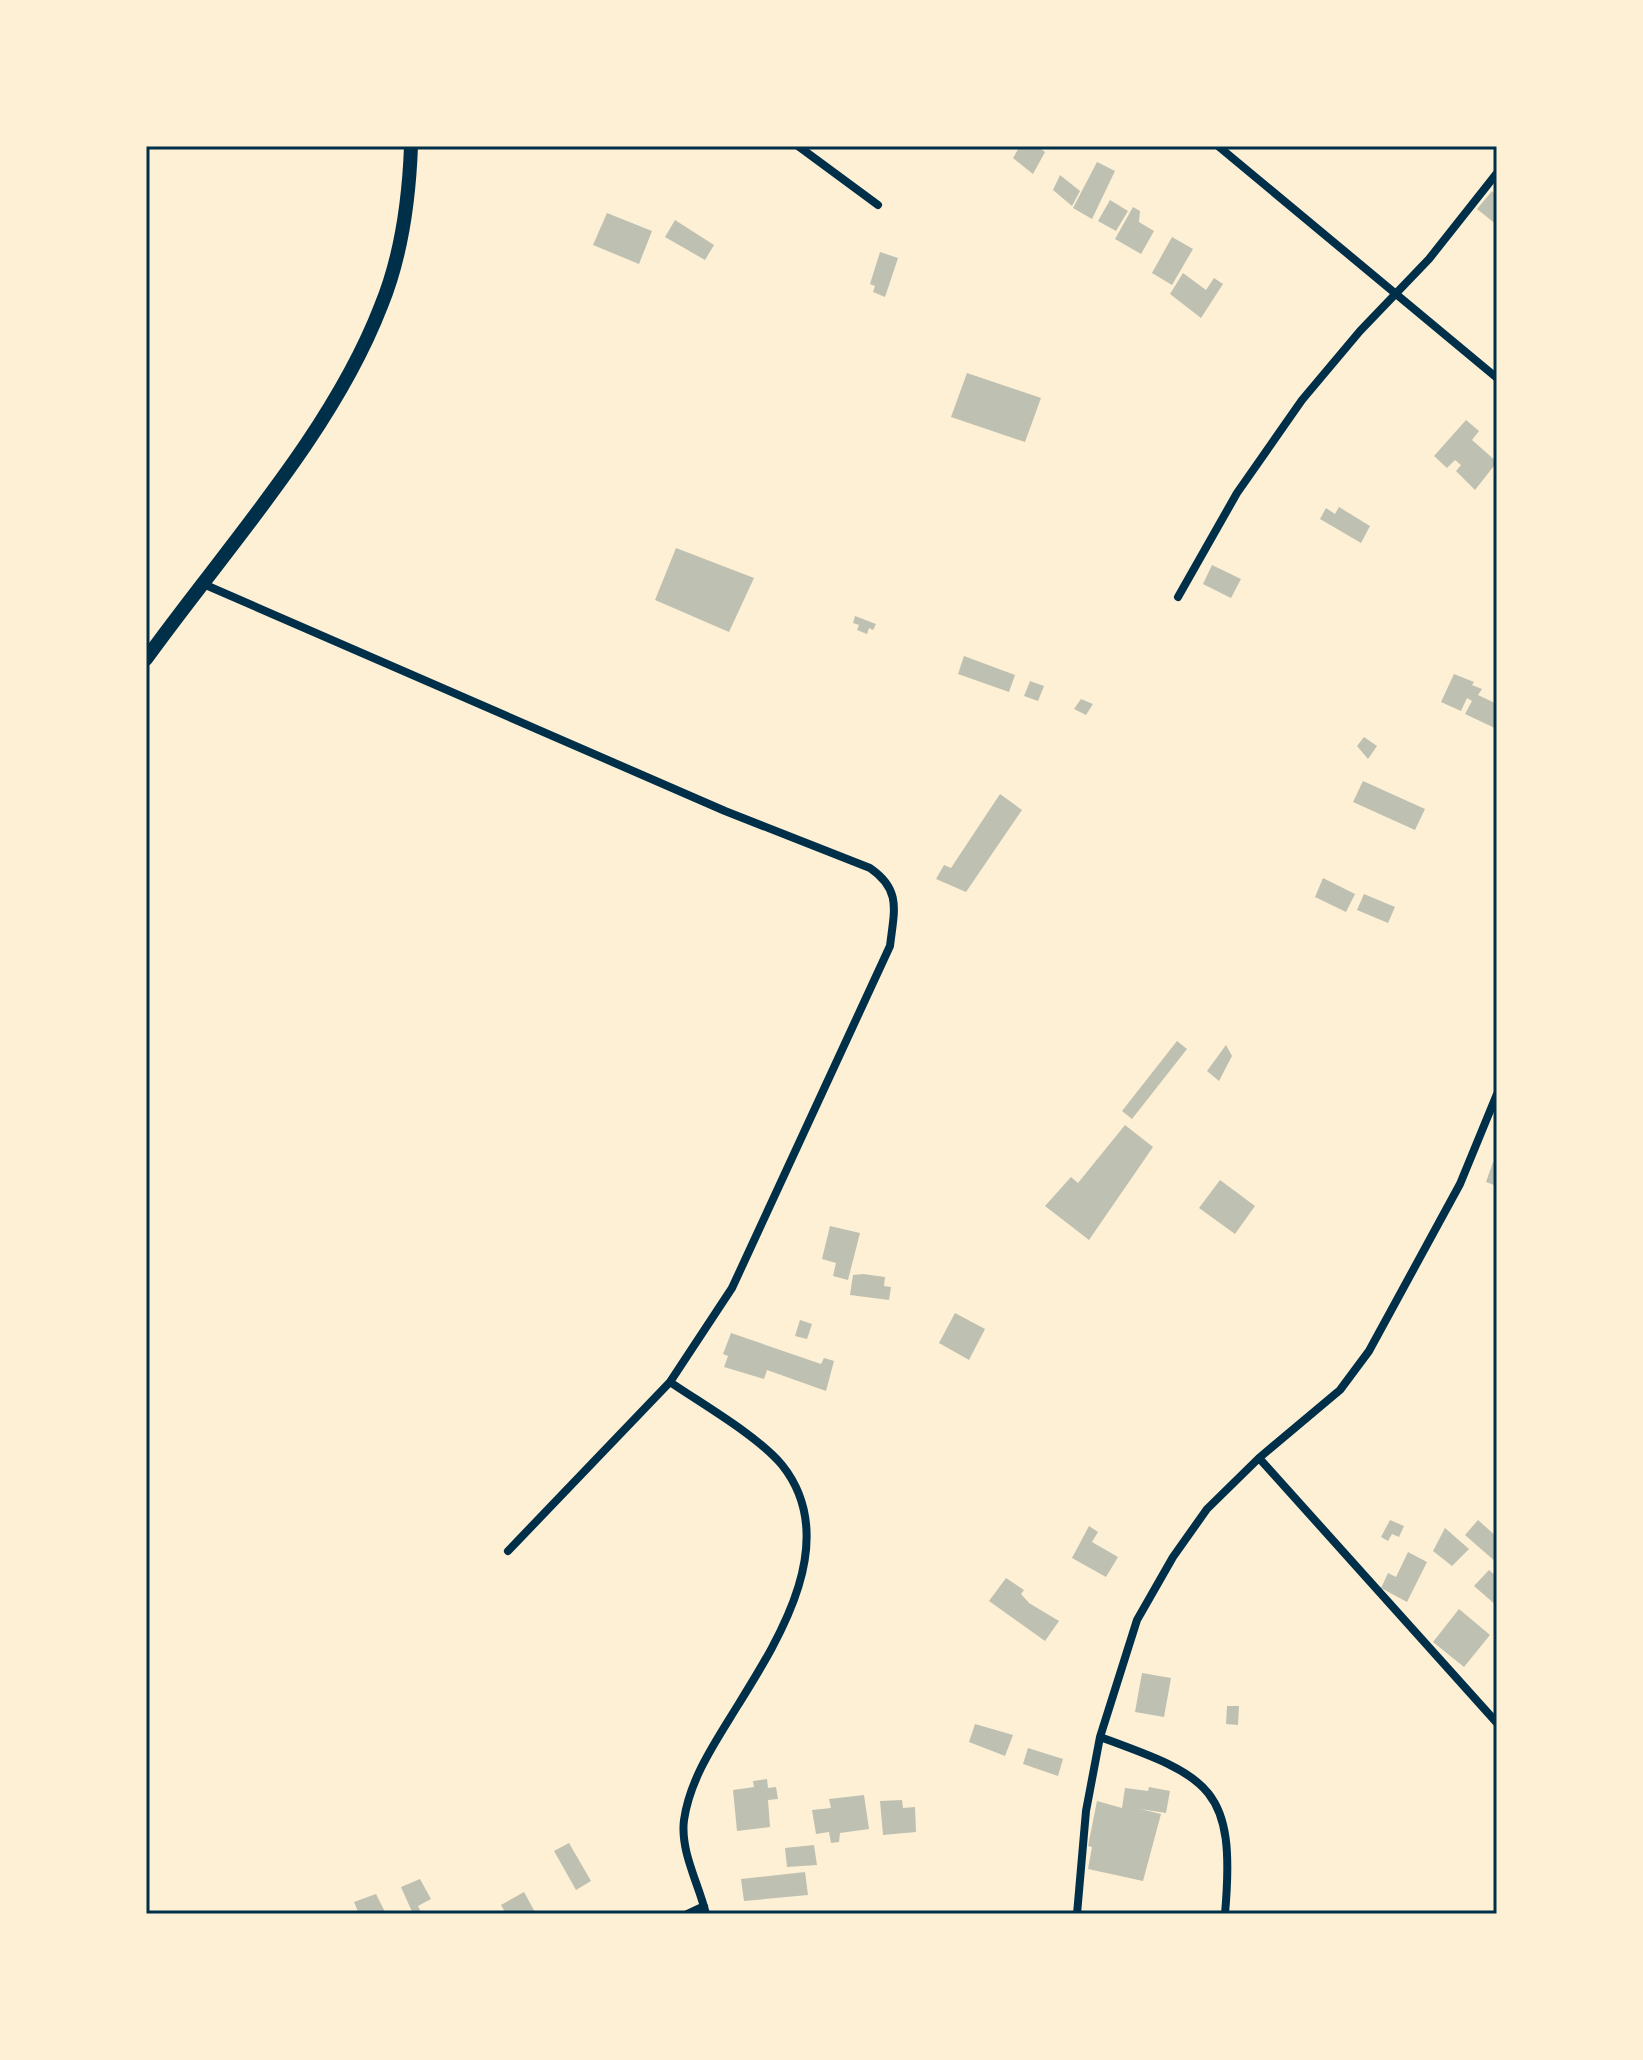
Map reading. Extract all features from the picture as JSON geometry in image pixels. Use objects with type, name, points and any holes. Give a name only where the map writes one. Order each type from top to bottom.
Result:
[{"type":"street","points":[[146,659],[340,393],[382,306],[398,251],[409,200],[411,146]]},
{"type":"street","points":[[798,146],[878,205]]},
{"type":"street","points":[[1218,146],[1276,198],[1397,293],[1497,378]]},
{"type":"street","points":[[1178,597],[1237,493],[1302,400],[1497,173]]},
{"type":"street","points":[[201,583],[711,804],[870,868],[887,880],[895,909],[890,946],[732,1288],[670,1382],[508,1551]]},
{"type":"street","points":[[1077,1914],[1086,1811],[1100,1737],[1137,1620],[1165,1569],[1207,1509],[1259,1458],[1340,1390],[1369,1351],[1460,1184],[1497,1094]]},
{"type":"street","points":[[670,1382],[736,1427],[781,1465],[801,1499],[805,1540],[800,1585],[781,1636],[701,1768],[689,1800],[684,1823],[686,1851],[705,1910],[687,1914]]},
{"type":"street","points":[[1259,1458],[1497,1723]]},
{"type":"street","points":[[1100,1737],[1186,1772],[1210,1790],[1221,1815],[1229,1871],[1225,1914]]},
{"type":"building","points":[[1020,146],[1037,146],[1045,152],[1033,174],[1013,158]]},
{"type":"building","points":[[1097,162],[1115,171],[1092,219],[1073,208]]},
{"type":"building","points":[[1060,175],[1080,191],[1072,206],[1053,190]]},
{"type":"building","points":[[1492,191],[1497,195],[1497,225],[1477,209]]},
{"type":"building","points":[[1110,200],[1128,211],[1116,231],[1098,221]]},
{"type":"building","points":[[1133,207],[1140,211],[1139,222],[1154,231],[1141,254],[1115,239]]},
{"type":"building","points":[[607,213],[652,231],[639,264],[593,245]]},
{"type":"building","points":[[675,220],[714,245],[705,260],[665,237]]},
{"type":"building","points":[[1172,237],[1193,249],[1172,285],[1152,273]]},
{"type":"building","points":[[880,252],[898,258],[885,297],[873,292],[875,286],[870,284]]},
{"type":"building","points":[[1183,273],[1206,290],[1214,278],[1223,284],[1201,318],[1170,294]]},
{"type":"building","points":[[967,373],[1041,398],[1025,442],[951,417]]},
{"type":"building","points":[[1466,420],[1479,431],[1472,440],[1497,462],[1475,490],[1456,471],[1461,465],[1455,460],[1447,468],[1434,456]]},
{"type":"building","points":[[1339,507],[1370,526],[1361,543],[1320,519],[1326,508],[1335,514]]},
{"type":"building","points":[[676,548],[754,578],[729,632],[655,600]]},
{"type":"building","points":[[1212,565],[1241,579],[1231,598],[1203,584]]},
{"type":"building","points":[[855,616],[876,624],[873,630],[869,628],[867,634],[857,630],[859,625],[853,623]]},
{"type":"building","points":[[964,656],[1015,675],[1009,692],[958,674]]},
{"type":"building","points":[[1454,674],[1474,682],[1472,685],[1482,689],[1478,695],[1497,704],[1497,729],[1465,714],[1472,701],[1467,698],[1461,711],[1441,702]]},
{"type":"building","points":[[1030,681],[1044,686],[1038,701],[1024,696]]},
{"type":"building","points":[[1081,699],[1093,704],[1086,715],[1074,709]]},
{"type":"building","points":[[1364,737],[1377,746],[1368,759],[1357,746]]},
{"type":"building","points":[[1363,781],[1425,809],[1415,830],[1353,802]]},
{"type":"building","points":[[1000,794],[1022,810],[966,892],[936,879],[944,865],[951,868]]},
{"type":"building","points":[[1323,878],[1355,894],[1346,912],[1315,897]]},
{"type":"building","points":[[1364,894],[1395,907],[1388,923],[1357,910]]},
{"type":"building","points":[[1177,1041],[1187,1049],[1132,1119],[1122,1111]]},
{"type":"building","points":[[1226,1045],[1232,1056],[1219,1081],[1207,1071]]},
{"type":"building","points":[[1125,1125],[1153,1147],[1089,1240],[1045,1206],[1071,1177],[1078,1183]]},
{"type":"building","points":[[1493,1162],[1497,1164],[1497,1186],[1486,1182]]},
{"type":"building","points":[[1220,1180],[1255,1206],[1235,1234],[1199,1208]]},
{"type":"building","points":[[830,1226],[860,1233],[848,1280],[833,1276],[836,1263],[822,1259]]},
{"type":"building","points":[[853,1275],[885,1277],[884,1286],[891,1287],[889,1300],[850,1295]]},
{"type":"building","points":[[955,1313],[985,1329],[969,1360],[939,1343]]},
{"type":"building","points":[[800,1320],[812,1324],[807,1339],[795,1336]]},
{"type":"building","points":[[731,1333],[821,1364],[824,1358],[834,1361],[826,1391],[767,1370],[764,1379],[724,1367],[728,1356],[723,1354]]},
{"type":"building","points":[[1390,1520],[1404,1526],[1399,1537],[1392,1534],[1388,1541],[1381,1537]]},
{"type":"building","points":[[1478,1520],[1497,1537],[1497,1563],[1465,1535]]},
{"type":"building","points":[[1089,1526],[1098,1532],[1092,1542],[1118,1557],[1106,1577],[1072,1558]]},
{"type":"building","points":[[1445,1528],[1469,1549],[1452,1566],[1433,1551]]},
{"type":"building","points":[[1408,1552],[1427,1562],[1407,1602],[1381,1588],[1388,1573],[1396,1577]]},
{"type":"building","points":[[1489,1570],[1497,1577],[1497,1606],[1474,1586]]},
{"type":"building","points":[[1006,1578],[1024,1590],[1021,1594],[1029,1603],[1059,1621],[1045,1641],[989,1601]]},
{"type":"building","points":[[1459,1609],[1490,1635],[1464,1667],[1433,1642]]},
{"type":"building","points":[[1142,1673],[1171,1678],[1164,1717],[1135,1712]]},
{"type":"building","points":[[1227,1706],[1239,1706],[1238,1725],[1226,1724]]},
{"type":"building","points":[[975,1724],[1013,1735],[1005,1756],[969,1742]]},
{"type":"building","points":[[1028,1748],[1063,1759],[1058,1776],[1023,1764]]},
{"type":"building","points":[[767,1779],[768,1788],[776,1787],[778,1799],[768,1800],[770,1827],[737,1831],[733,1790],[754,1787],[753,1781]]},
{"type":"building","points":[[1149,1787],[1170,1791],[1166,1813],[1140,1809],[1161,1814],[1143,1881],[1088,1869],[1092,1847],[1088,1846],[1097,1801],[1122,1808],[1125,1788],[1148,1791]]},
{"type":"building","points":[[864,1795],[869,1829],[840,1833],[839,1842],[831,1843],[829,1832],[816,1834],[812,1810],[831,1808],[829,1799]]},
{"type":"building","points":[[902,1800],[903,1808],[915,1807],[916,1832],[883,1835],[880,1801]]},
{"type":"building","points":[[569,1843],[591,1881],[576,1890],[554,1851]]},
{"type":"building","points":[[814,1845],[817,1865],[787,1867],[785,1848]]},
{"type":"building","points":[[805,1872],[808,1895],[744,1901],[741,1879]]},
{"type":"building","points":[[420,1879],[431,1899],[418,1906],[422,1914],[413,1914],[401,1887]]},
{"type":"building","points":[[524,1892],[536,1914],[506,1914],[501,1905]]},
{"type":"building","points":[[376,1894],[385,1912],[359,1914],[354,1902]]}]
